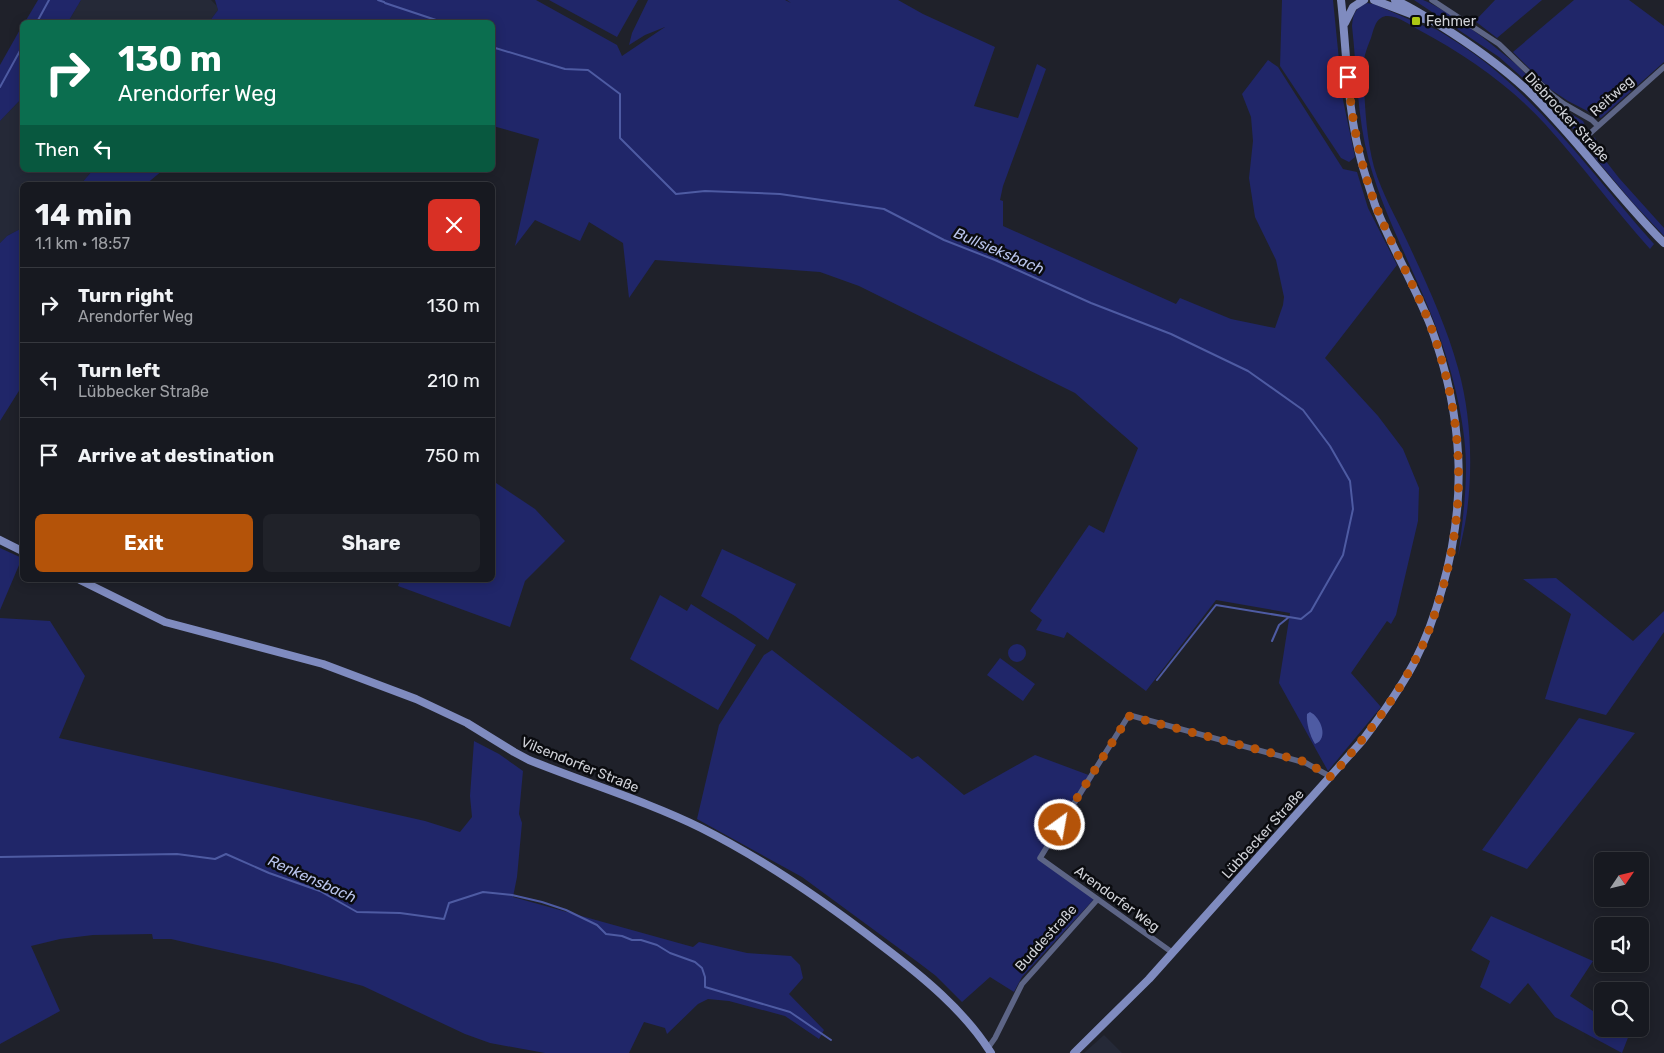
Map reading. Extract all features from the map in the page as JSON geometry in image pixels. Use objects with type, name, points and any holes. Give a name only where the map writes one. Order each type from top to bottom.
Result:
[{"type":"main road","name":"Lübbecker Straße","points":[[1074,1053],[1122,1007],[1172,953],[1362,741],[1389,704],[1413,665],[1434,619],[1452,556],[1458,511],[1460,461],[1456,424],[1447,376],[1430,326],[1376,206],[1362,162],[1350,95],[1342,0]]},
{"type":"main road","points":[[1344,25],[1353,7],[1364,0]]},
{"type":"main road","name":"Diebrocker Straße","points":[[1374,0],[1437,24]]},
{"type":"main road","name":"Diebrocker Straße","points":[[1395,0],[1421,13],[1477,48],[1528,91],[1664,244]]},
{"type":"main road","points":[[0,540],[20,549]]},
{"type":"main road","name":"Vilsendorfer Straße","points":[[84,582],[165,622],[323,664],[416,699],[467,723],[529,760],[701,828],[778,871],[901,960],[930,984],[964,1017],[990,1051]]},
{"type":"street","name":"Diebrocker Straße","points":[[1432,0],[1499,44],[1552,95],[1592,120],[1598,126]]},
{"type":"street","name":"Reitweg","points":[[1577,145],[1664,67]]},
{"type":"street","name":"Arendorfer Weg","points":[[1172,953],[1040,858],[1129,716],[1306,762],[1331,777]]},
{"type":"street","name":"Buddestraße","points":[[990,1051],[1025,979],[1097,900]]},
{"type":"shaded area","points":[[38,0],[81,0],[69,20],[26,20]]},
{"type":"shaded area","points":[[81,0],[211,0],[218,10],[210,20],[69,20]]},
{"type":"shaded area","points":[[215,0],[536,0],[617,45],[622,56],[665,27],[645,35],[629,45],[632,33],[648,0],[785,0],[791,3],[787,0],[898,0],[923,14],[995,47],[974,106],[1018,118],[1037,64],[1046,69],[1003,186],[1000,200],[1003,201],[1003,226],[1176,304],[1180,298],[1231,319],[1275,328],[1284,297],[1276,260],[1255,217],[1249,178],[1253,141],[1251,117],[1242,94],[1268,60],[1278,67],[1343,169],[1357,172],[1368,208],[1397,265],[1325,358],[1378,416],[1403,449],[1419,488],[1418,521],[1396,615],[1391,624],[1387,621],[1351,673],[1381,707],[1328,771],[1279,683],[1290,613],[1216,600],[1146,691],[1067,632],[1064,638],[1036,630],[1042,620],[1030,611],[1089,525],[1104,533],[1138,448],[1075,393],[859,286],[820,272],[655,260],[629,298],[623,243],[589,222],[580,241],[535,220],[515,246],[539,139],[495,127],[495,20],[210,20],[218,10]]},
{"type":"shaded area","points":[[549,0],[638,0],[617,37]]},
{"type":"shaded area","points":[[1282,0],[1333,0],[1343,100],[1355,157],[1349,162],[1341,158],[1280,66]]},
{"type":"shaded area","points":[[1414,0],[1423,0],[1430,3],[1455,17],[1481,36],[1516,64],[1556,105],[1583,121],[1586,128],[1581,132],[1576,132],[1524,79],[1499,57]]},
{"type":"shaded area","points":[[1495,0],[1542,0],[1497,38],[1475,21]]},
{"type":"shaded area","points":[[1574,0],[1629,0],[1664,26],[1664,62],[1601,118],[1568,101],[1550,89],[1513,52]]},
{"type":"shaded area","points":[[1367,3],[1374,4],[1436,30],[1484,61],[1537,109],[1654,244],[1650,249],[1572,155],[1517,96],[1470,60],[1395,17],[1385,16],[1377,22],[1364,60],[1364,94],[1368,136],[1374,167],[1381,187],[1422,273],[1442,321],[1458,368],[1466,403],[1470,440],[1470,476],[1467,512],[1458,557],[1466,478],[1465,449],[1460,411],[1451,372],[1439,336],[1382,201],[1365,144],[1352,26],[1355,12]]},
{"type":"shaded area","points":[[20,30],[20,100],[0,121],[0,65]]},
{"type":"shaded area","points":[[20,100],[20,172],[91,172],[83,182],[20,182],[20,229],[7,236],[0,243],[0,121]]},
{"type":"shaded area","points":[[1595,137],[1598,151],[1619,178],[1664,228],[1664,236],[1591,153],[1590,143]]},
{"type":"shaded area","points":[[91,172],[161,172],[149,182],[83,182]]},
{"type":"shaded area","points":[[20,229],[20,389],[0,421],[0,243],[7,236]]},
{"type":"shaded area","points":[[495,482],[535,509],[565,541],[525,581],[510,627],[398,586],[399,582],[495,582]]},
{"type":"shaded area","points":[[0,548],[20,557],[20,563],[0,610]]},
{"type":"shaded area","points":[[722,549],[796,584],[768,640],[735,616],[701,596]]},
{"type":"shaded area","points":[[1556,578],[1633,641],[1664,611],[1664,632],[1606,715],[1545,699],[1571,614],[1523,579]]},
{"type":"shaded area","points":[[660,595],[687,611],[691,604],[756,645],[718,710],[630,659]]},
{"type":"shaded area","points":[[0,618],[50,621],[85,676],[59,738],[425,821],[460,832],[472,817],[470,796],[474,741],[499,754],[523,771],[519,814],[522,823],[517,877],[513,897],[693,947],[699,942],[747,953],[791,956],[800,965],[803,978],[789,994],[824,1030],[819,1039],[785,1016],[729,1001],[708,999],[698,1004],[667,1034],[665,1028],[644,1022],[629,1053],[545,1053],[490,1043],[465,1034],[363,986],[277,963],[171,939],[153,939],[152,934],[93,935],[60,939],[31,946],[60,1011],[0,1044]]},
{"type":"shaded area","points":[[1013,644],[1021,644],[1026,649],[1024,660],[1013,662],[1008,657],[1008,649]]},
{"type":"shaded area","points":[[772,650],[912,759],[918,756],[964,795],[1035,755],[1094,777],[1043,858],[1096,897],[1022,977],[1014,992],[990,977],[962,1002],[936,976],[802,877],[697,819],[719,725],[764,655]]},
{"type":"shaded area","points":[[1000,658],[1035,684],[1023,701],[987,675]]},
{"type":"shaded area","points":[[1579,718],[1635,733],[1527,869],[1482,850]]},
{"type":"shaded area","points":[[1491,916],[1593,961],[1570,996],[1594,1012],[1594,1037],[1628,1037],[1622,1053],[1555,1017],[1528,983],[1510,1004],[1480,987],[1490,961],[1471,950]]},
{"type":"shaded area","points":[[1104,1035],[1122,1053],[1084,1053]]},
{"type":"water","points":[[1310,712],[1317,718],[1322,728],[1322,738],[1315,744],[1307,721],[1307,714]]},
{"type":"waterway","points":[[38,20],[49,0]]},
{"type":"waterway","name":"Bullsieksbach","points":[[378,0],[384,2]]},
{"type":"waterway","name":"Bullsieksbach","points":[[385,3],[436,20]]},
{"type":"waterway","name":"Bullsieksbach","points":[[495,48],[565,69],[588,70],[620,94],[620,138],[676,194],[705,191],[780,194],[884,209],[944,240],[995,260],[1091,303],[1171,334],[1248,371],[1303,410],[1330,446],[1350,481],[1353,509],[1343,555],[1311,611],[1301,619],[1289,617],[1279,625],[1272,641]]},
{"type":"waterway","points":[[0,87],[20,51]]},
{"type":"waterway","name":"Bullsieksbach","points":[[1157,680],[1216,605],[1289,617]]},
{"type":"waterway","name":"Renkensbach","points":[[0,857],[177,854],[215,859],[226,854],[269,873],[320,891],[357,912],[400,913],[444,919],[449,903],[483,892],[512,895],[566,910],[597,925],[606,934],[622,936],[632,940],[641,940],[657,945],[670,953],[695,962],[702,968],[705,977],[705,987],[790,1012],[831,1040]]},
{"type":"place","name":"Fehmer","points":[[1416,21]]},
{"type":"route","points":[[1060,825],[1129,716],[1306,762],[1331,777],[1362,741],[1389,704],[1413,665],[1434,619],[1452,556],[1458,511],[1460,461],[1456,424],[1447,376],[1430,326],[1376,206],[1362,162],[1355,130],[1348,77]]}]
